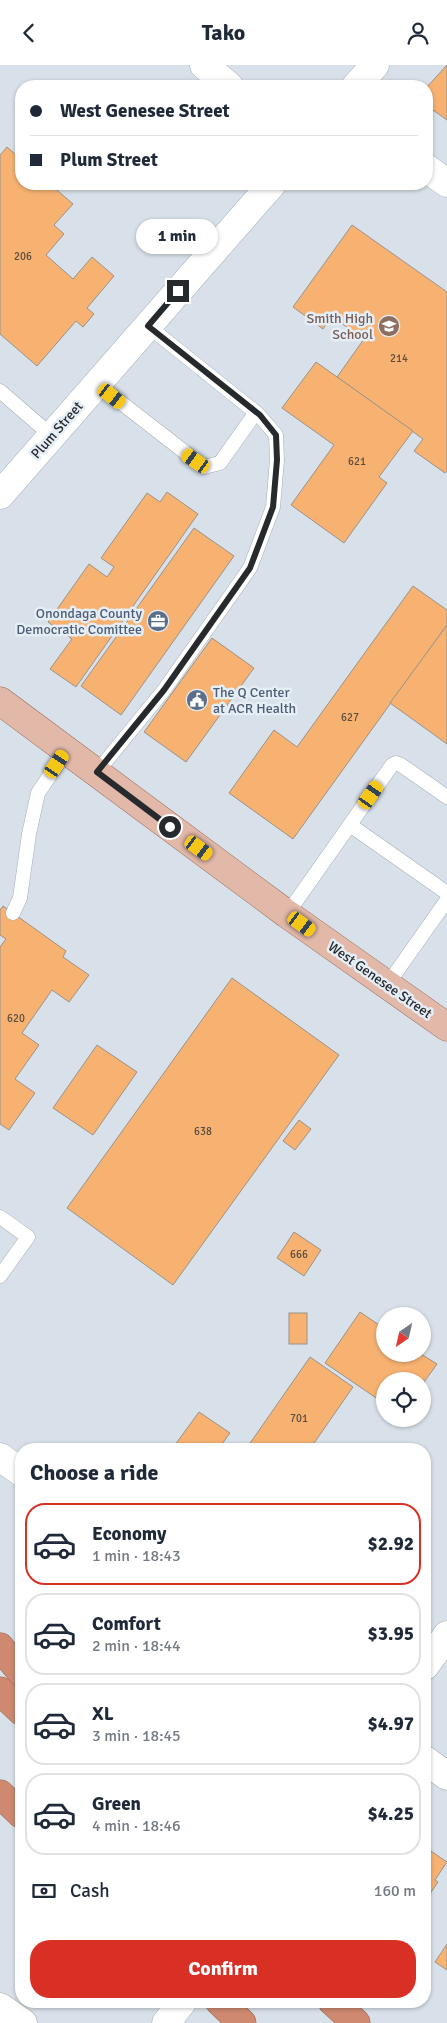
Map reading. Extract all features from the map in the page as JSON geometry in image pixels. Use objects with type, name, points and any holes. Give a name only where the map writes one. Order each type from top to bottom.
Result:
[{"type":"highway","points":[[0,1647],[15,1665]]},
{"type":"highway","points":[[0,1691],[15,1705]]},
{"type":"highway","points":[[0,1794],[15,1808]]},
{"type":"highway","points":[[340,2008],[356,2023]]},
{"type":"main road","name":"West Genesee Street","points":[[0,701],[288,914],[447,1027]]},
{"type":"street","points":[[204,65],[222,80]]},
{"type":"street","points":[[361,80],[375,65]]},
{"type":"street","points":[[433,173],[447,183]]},
{"type":"street","name":"Plum Street","points":[[0,495],[267,190]]},
{"type":"street","points":[[0,1457],[15,1468]]},
{"type":"street","points":[[431,1658],[447,1635]]},
{"type":"street","points":[[431,1764],[447,1776]]},
{"type":"street","points":[[0,2007],[23,2023]]},
{"type":"street","points":[[166,2023],[178,2008]]},
{"type":"lane","points":[[97,772],[164,690],[250,568],[273,507],[277,460],[276,435],[256,412],[148,326]]},
{"type":"lane","points":[[97,384],[204,467],[220,463],[256,412]]},
{"type":"lane","points":[[0,391],[52,436]]},
{"type":"lane","points":[[13,913],[20,898],[29,833],[38,793],[67,750]]},
{"type":"lane","points":[[288,914],[392,765],[396,763],[447,797]]},
{"type":"lane","points":[[350,825],[447,893]]},
{"type":"lane","points":[[387,985],[447,900]]},
{"type":"lane","points":[[0,1217],[28,1237],[0,1276]]},
{"type":"building","points":[[447,65],[447,120],[433,110],[433,80]]},
{"type":"building","points":[[7,147],[15,154],[15,190],[57,190],[73,204],[54,225],[64,234],[46,255],[73,279],[92,257],[114,276],[87,308],[94,314],[83,327],[76,321],[37,366],[0,334],[0,155]]},
{"type":"building","points":[[352,225],[447,292],[447,471],[445,473],[414,451],[423,439],[337,377],[364,339],[331,316],[323,329],[293,307]]},
{"type":"building","points":[[316,362],[413,431],[379,477],[387,483],[344,543],[291,505],[334,445],[282,408]]},
{"type":"building","points":[[167,492],[198,514],[76,687],[50,669],[72,639],[48,622],[89,564],[107,577],[114,567],[101,558],[147,493],[160,502]]},
{"type":"building","name":"Onondaga County Democratic Comittee","points":[[194,528],[234,556],[121,715],[81,686]]},
{"type":"building","points":[[413,586],[447,610],[447,625],[293,839],[229,793],[274,730],[297,747]]},
{"type":"building","points":[[447,625],[447,744],[390,703]]},
{"type":"building","points":[[212,638],[254,668],[186,762],[144,732]]},
{"type":"building","points":[[3,906],[66,951],[63,957],[89,975],[69,1002],[52,990],[22,1033],[39,1045],[15,1079],[35,1093],[9,1130],[0,1124],[0,947],[6,939],[0,935],[0,910]]},
{"type":"building","points":[[232,978],[339,1055],[173,1285],[67,1208]]},
{"type":"building","points":[[97,1045],[137,1072],[93,1135],[53,1108]]},
{"type":"building","points":[[299,1120],[311,1129],[295,1150],[283,1141]]},
{"type":"building","points":[[294,1232],[321,1250],[304,1276],[277,1258]]},
{"type":"building","points":[[360,1312],[376,1323],[376,1363],[431,1363],[431,1360],[437,1364],[431,1372],[376,1372],[376,1398],[325,1363]]},
{"type":"building","points":[[289,1313],[307,1313],[307,1344],[289,1344]]},
{"type":"building","points":[[310,1357],[353,1387],[314,1443],[250,1443]]},
{"type":"building","points":[[199,1412],[230,1433],[223,1443],[176,1443]]},
{"type":"building","points":[[431,1851],[447,1862],[435,1880],[438,1882],[431,1892]]},
{"type":"building","points":[[447,1944],[447,1970],[435,1962]]},
{"type":"place","name":"Smith High School","points":[[389,326]]},
{"type":"place","name":"Onondaga County Democratic Comittee","points":[[158,621]]},
{"type":"place","name":"The Q Center at ACR Health","points":[[197,700]]},
{"type":"route","points":[[170,827],[97,772],[164,690],[250,568],[273,507],[277,460],[276,435],[260,415],[148,326],[178,291]]}]
